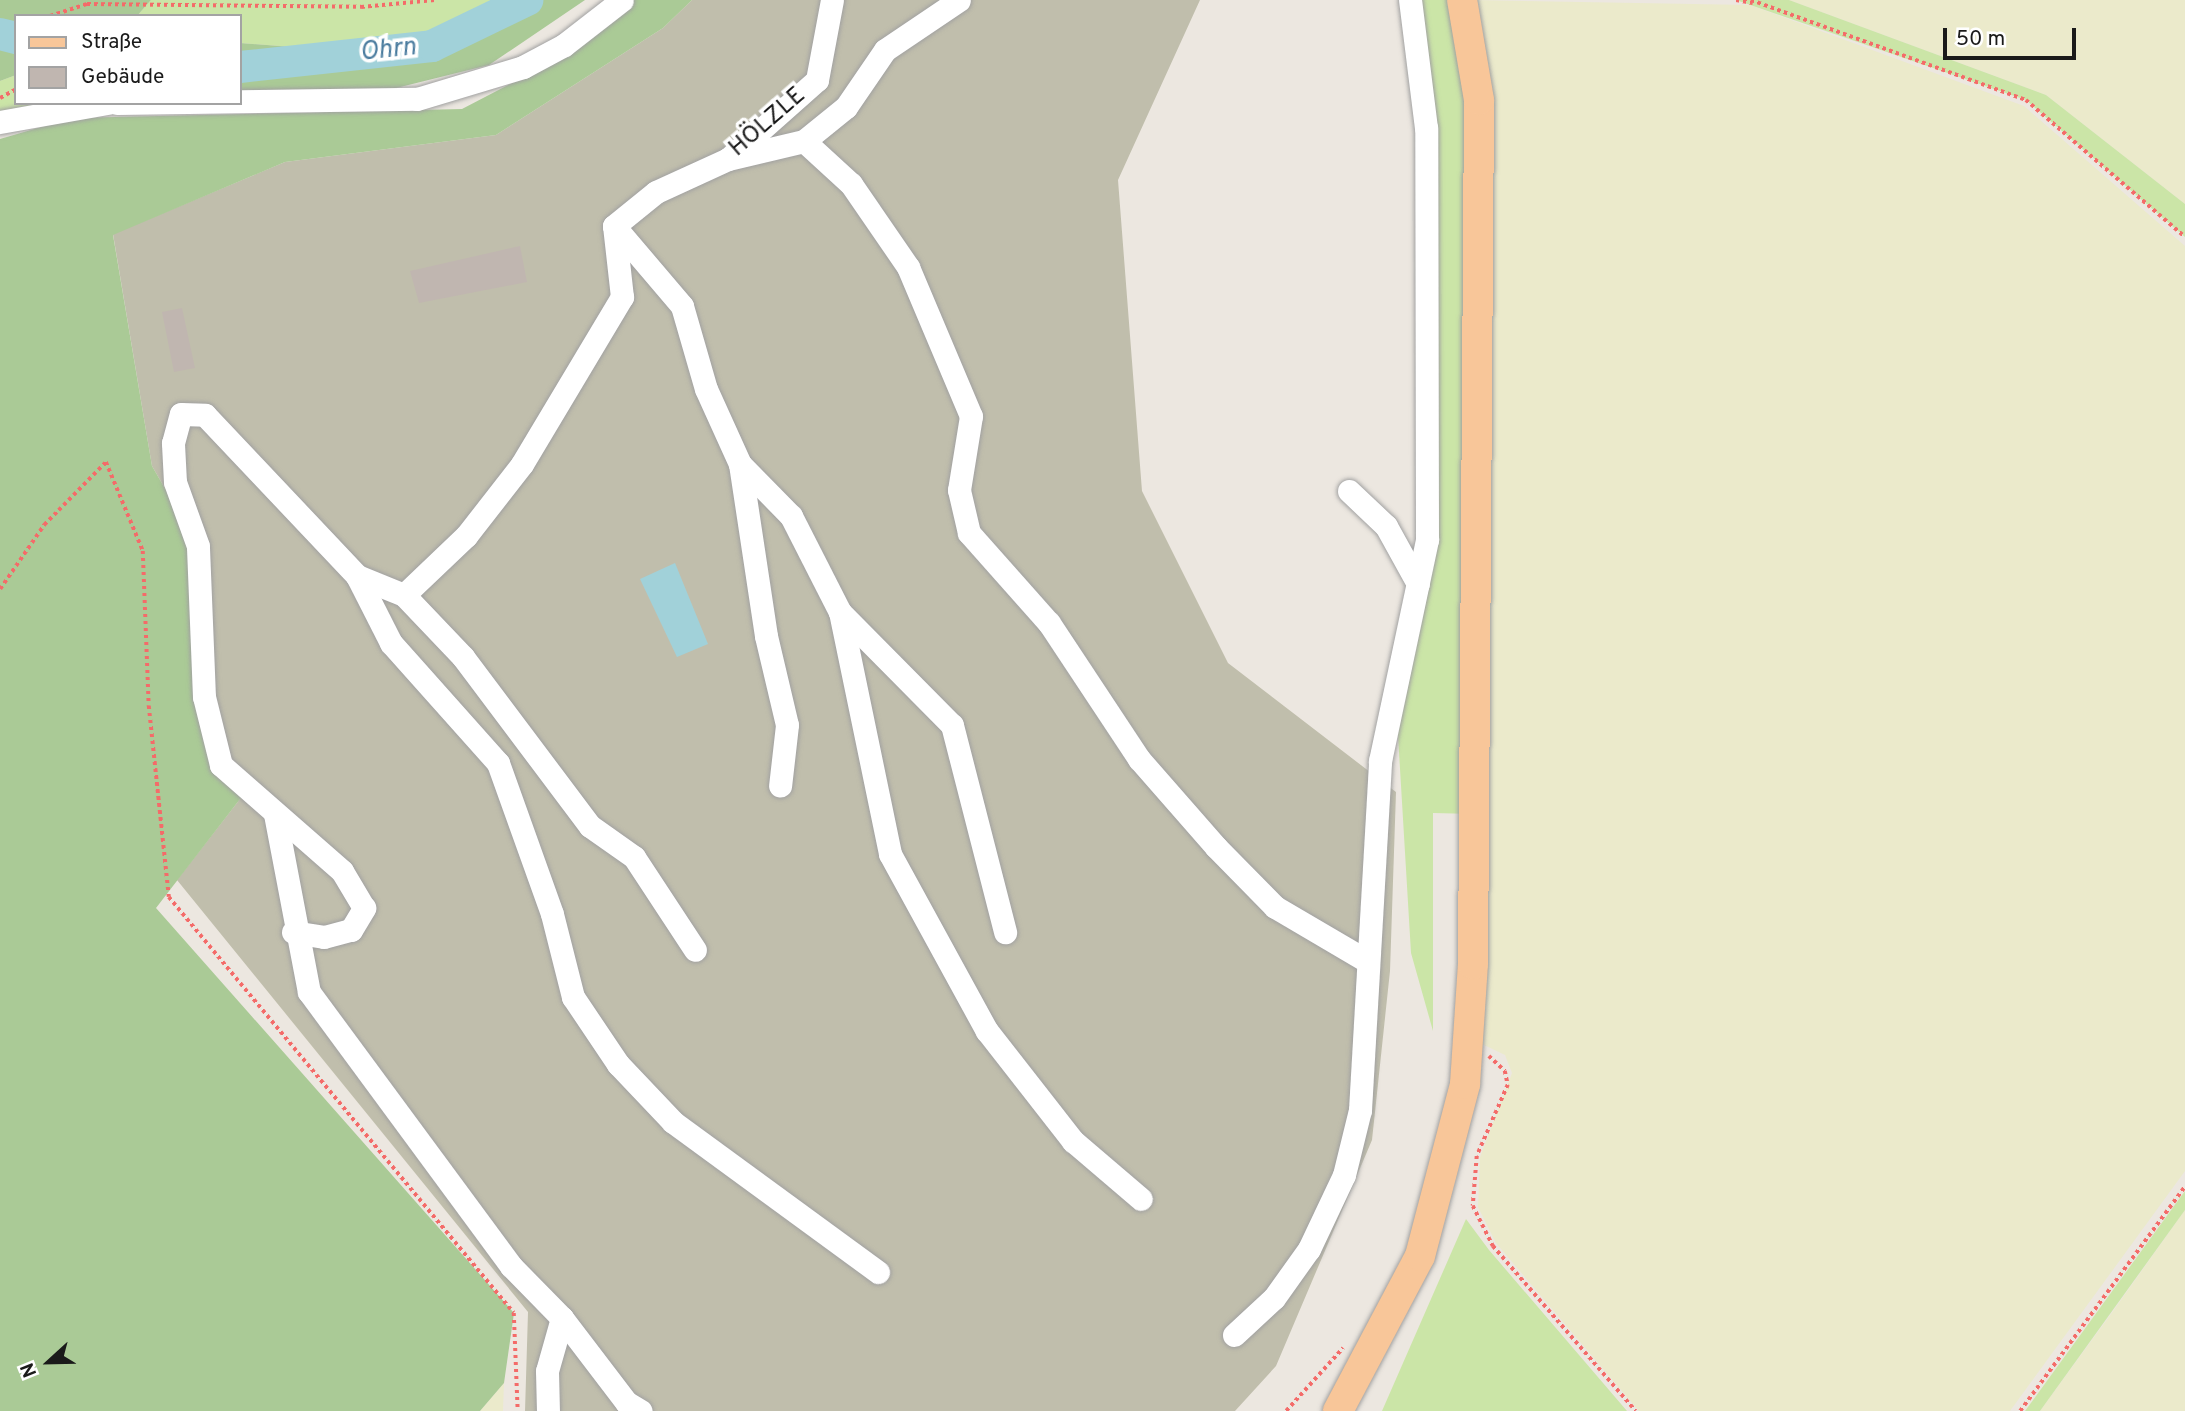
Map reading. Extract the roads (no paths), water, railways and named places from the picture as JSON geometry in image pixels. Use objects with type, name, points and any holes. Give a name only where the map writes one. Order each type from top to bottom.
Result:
[{"type":"main road","points":[[1338,1411],[1420,1256],[1446,1174],[1468,1049],[1479,100],[1462,0]]},
{"type":"street","points":[[242,101],[417,99],[523,67],[564,45],[622,0]]},
{"type":"street","name":"HÖLZLE","points":[[614,226],[656,192],[727,159],[817,80],[832,0]]},
{"type":"street","points":[[727,159],[804,141],[846,107],[885,50],[959,0]]},
{"type":"street","points":[[1234,1335],[1274,1298],[1310,1249],[1344,1175],[1360,1110],[1380,761],[1427,540],[1426,128],[1410,0]]},
{"type":"street","points":[[0,122],[96,105]]},
{"type":"street","points":[[804,141],[851,184],[908,267],[933,322],[971,416],[959,490],[969,533],[1049,623],[1139,759],[1216,847],[1275,907],[1367,961]]},
{"type":"street","points":[[614,226],[682,306],[706,389],[740,464],[766,636],[788,724],[780,786]]},
{"type":"street","points":[[404,595],[466,536],[522,464],[622,297],[614,226]]},
{"type":"street","points":[[293,932],[324,937],[351,930],[363,908],[342,871],[221,765],[207,725],[198,546],[174,482],[173,443],[181,414],[205,415],[357,576],[391,643],[498,763],[552,914],[573,997],[618,1064],[673,1122],[878,1272]]},
{"type":"street","points":[[740,464],[791,516],[840,612],[890,855],[987,1031],[1073,1141],[1141,1199]]},
{"type":"street","points":[[1349,491],[1386,526],[1418,584]]},
{"type":"street","points":[[357,576],[404,595],[463,657],[590,827],[634,857],[695,950]]},
{"type":"street","points":[[840,612],[952,725],[1005,932]]},
{"type":"street","points":[[275,814],[293,932],[309,992],[512,1266],[562,1318],[626,1402],[641,1411]]},
{"type":"street","points":[[548,1411],[547,1371],[562,1318]]},
{"type":"water","points":[[675,563],[708,644],[677,657],[640,579]]},
{"type":"waterway","name":"Ohrn","points":[[242,67],[432,46],[527,0]]},
{"type":"waterway","name":"Ohrn","points":[[0,34],[14,38]]}]
